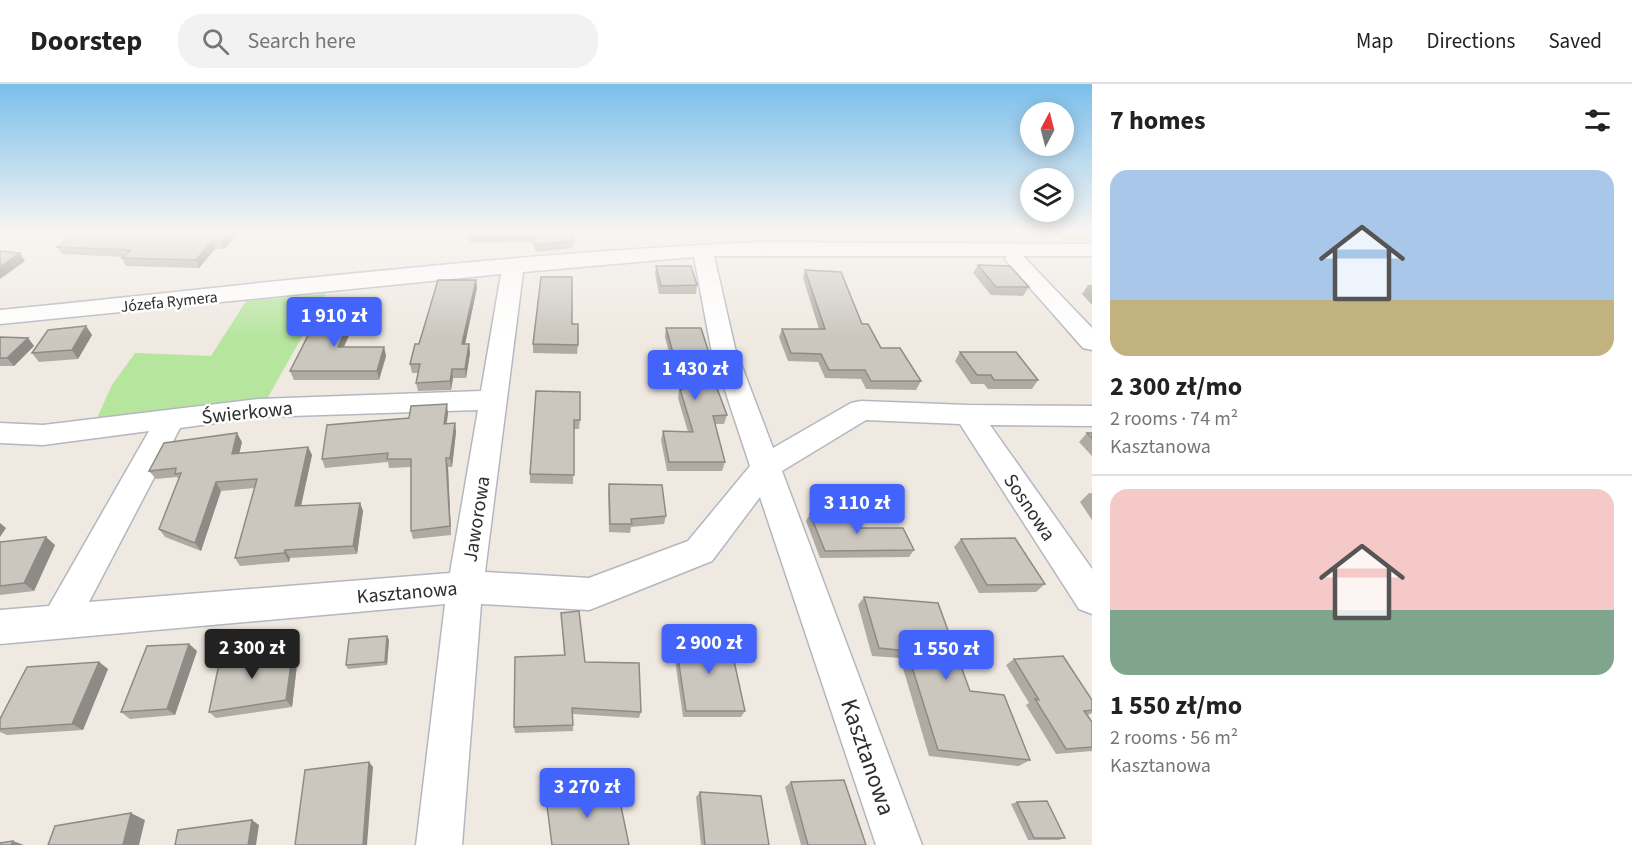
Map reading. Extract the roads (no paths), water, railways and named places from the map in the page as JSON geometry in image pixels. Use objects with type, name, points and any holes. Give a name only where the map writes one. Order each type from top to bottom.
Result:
[{"type":"street","name":"Józefa Rymera","points":[[0,317],[498,268]]},
{"type":"street","name":"Jaworowa","points":[[439,845],[465,587],[513,268]]},
{"type":"street","name":"Kasztanowa","points":[[707,268],[723,348],[899,845]]},
{"type":"street","points":[[1023,268],[1092,343]]},
{"type":"street","name":"Świerkowa","points":[[0,433],[42,435],[259,408],[494,400]]},
{"type":"street","name":"Kasztanowa","points":[[0,627],[465,587],[590,594],[700,551],[766,466],[861,410],[968,415],[1092,416]]},
{"type":"street","name":"Sosnowa","points":[[968,415],[1092,598]]},
{"type":"street","points":[[60,621],[170,420]]}]
